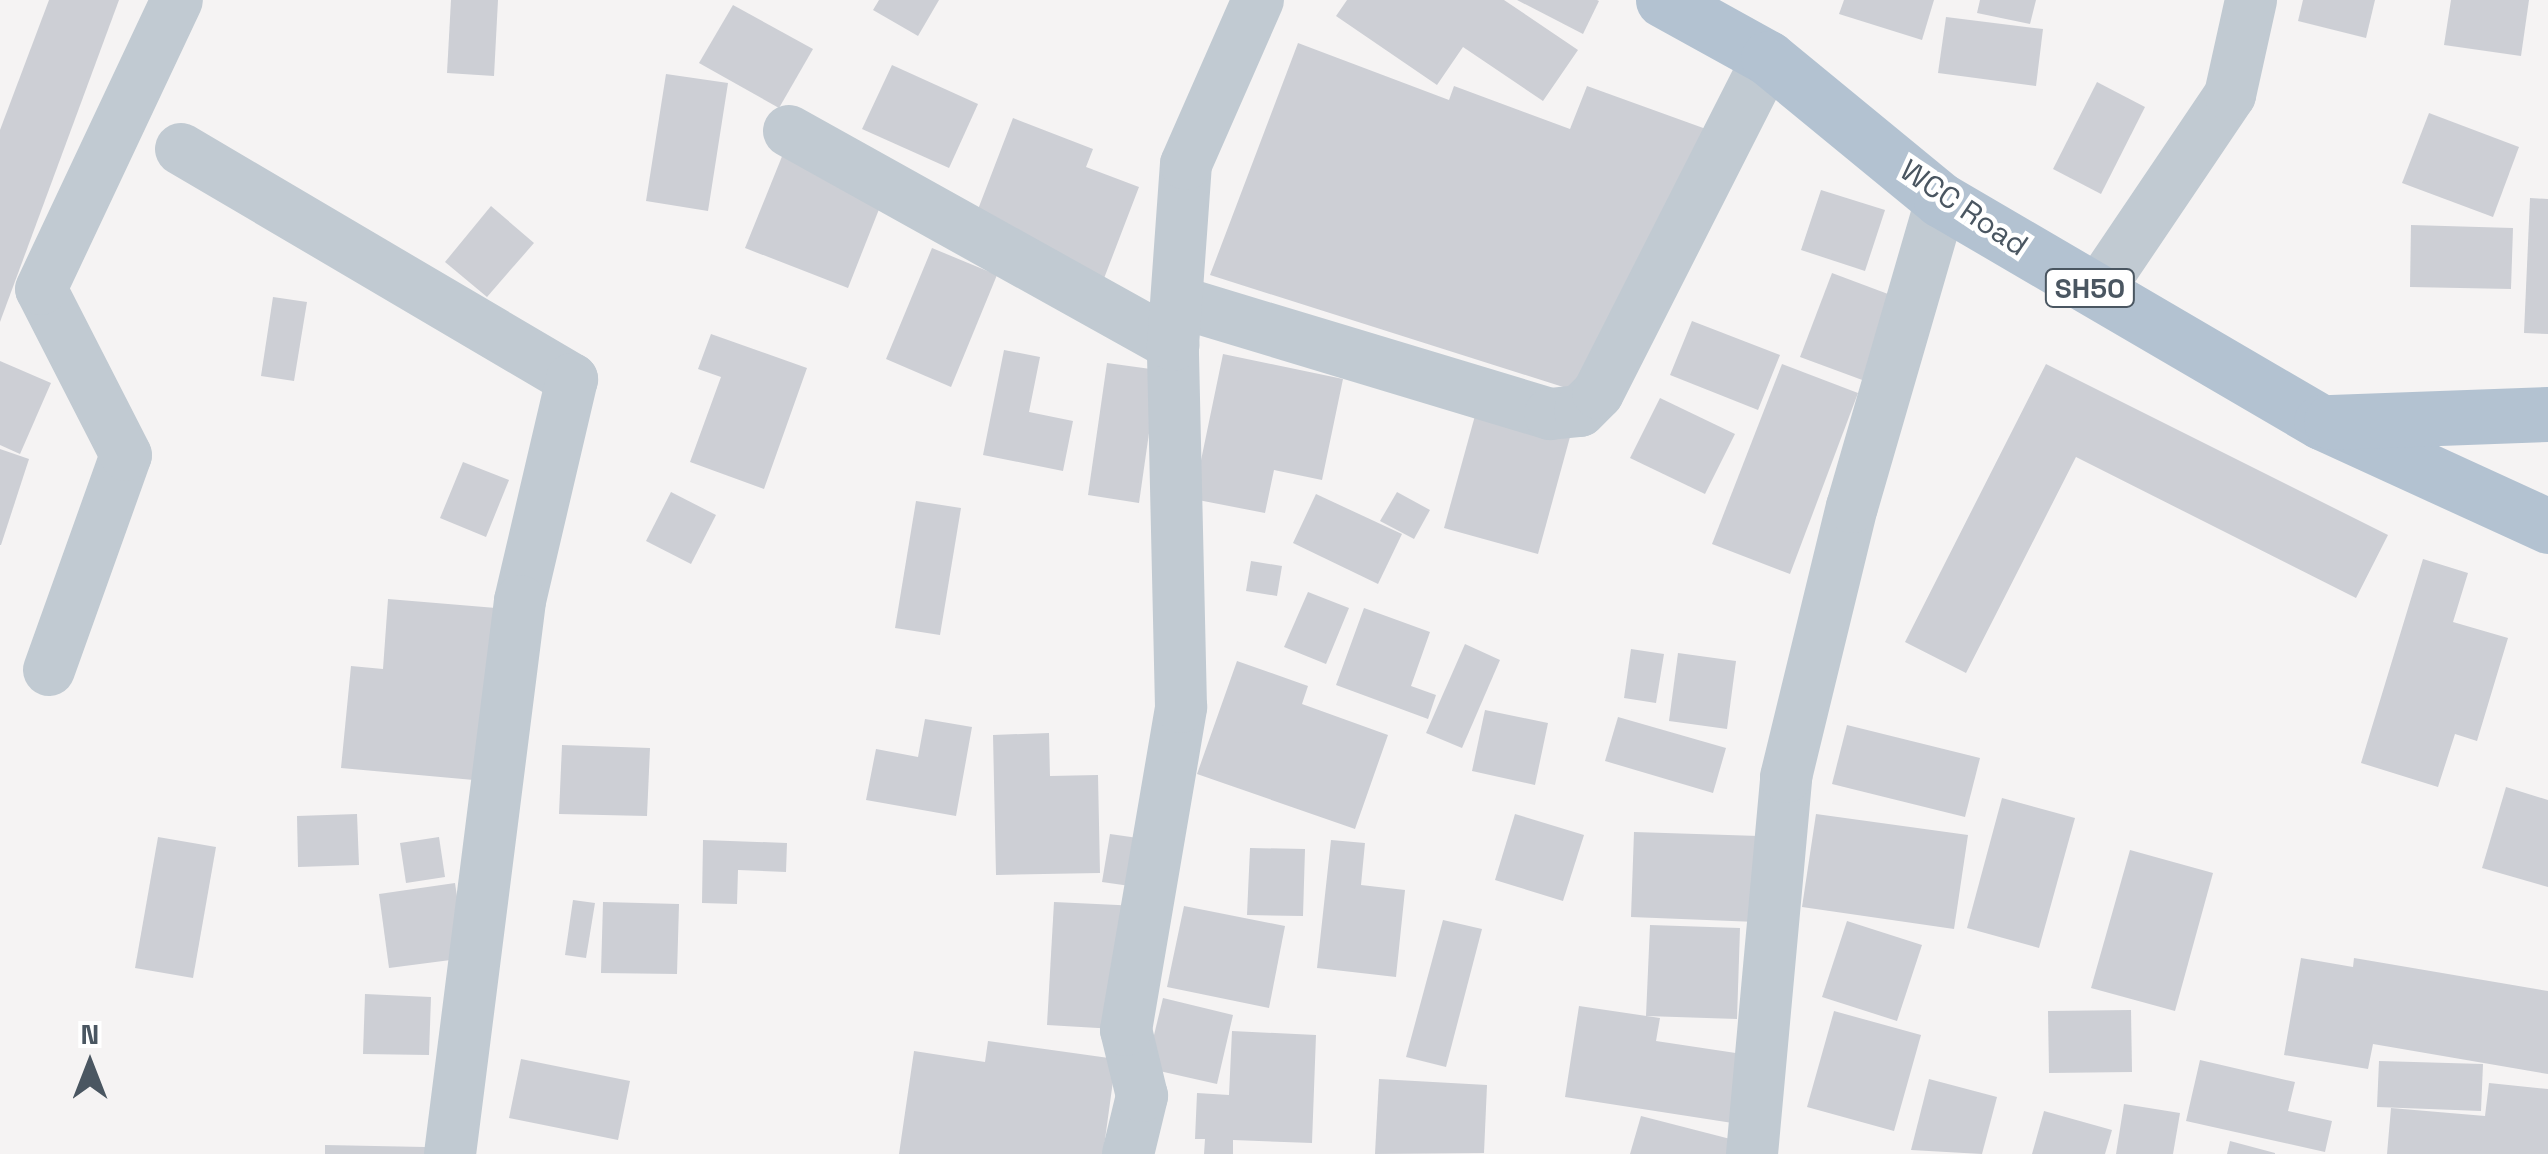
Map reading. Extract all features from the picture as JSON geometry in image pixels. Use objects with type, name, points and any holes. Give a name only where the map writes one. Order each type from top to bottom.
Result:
[{"type":"main road","name":"WCC Road","points":[[1663,0],[1768,58],[1940,200],[2320,422],[2548,526]]},
{"type":"main road","points":[[2320,422],[2548,414]]},
{"type":"street","points":[[49,670],[126,454],[42,289],[177,0]]},
{"type":"street","points":[[1128,1154],[1142,1096],[1126,1030],[1180,707],[1176,323],[1186,164],[1258,0]]},
{"type":"street","points":[[2097,292],[2230,95],[2252,0]]},
{"type":"street","points":[[789,131],[1176,323],[1550,414],[1580,411],[1598,394],[1768,58]]},
{"type":"street","points":[[181,149],[572,379],[520,601],[450,1154]]},
{"type":"street","points":[[1752,1154],[1786,777],[1940,200]]},
{"type":"building","points":[[49,0],[119,0],[0,322],[0,130]]},
{"type":"building","points":[[451,0],[498,0],[494,76],[447,73]]},
{"type":"building","points":[[879,0],[939,0],[918,36],[873,10]]},
{"type":"building","points":[[1347,0],[1504,0],[1578,50],[1543,101],[1463,47],[1437,85],[1336,16]]},
{"type":"building","points":[[1517,0],[1597,0],[1599,1],[1583,34]]},
{"type":"building","points":[[1844,0],[1934,0],[1922,40],[1839,14]]},
{"type":"building","points":[[1980,0],[2036,0],[2030,24],[1977,13]]},
{"type":"building","points":[[2303,0],[2375,0],[2366,38],[2298,21]]},
{"type":"building","points":[[2451,0],[2529,0],[2521,56],[2444,45]]},
{"type":"building","points":[[733,5],[813,49],[779,108],[699,63]]},
{"type":"building","points":[[1946,17],[2043,29],[2036,86],[1938,73]]},
{"type":"building","points":[[1298,43],[1449,100],[1454,86],[1570,129],[1587,86],[1706,129],[1579,392],[1210,275]]},
{"type":"building","points":[[892,65],[978,104],[949,168],[862,129]]},
{"type":"building","points":[[666,74],[728,83],[708,211],[646,201]]},
{"type":"building","points":[[2097,82],[2145,107],[2101,194],[2053,169]]},
{"type":"building","points":[[2429,113],[2519,147],[2493,217],[2402,183]]},
{"type":"building","points":[[1013,118],[1093,149],[1086,167],[1139,187],[1103,281],[972,225]]},
{"type":"building","points":[[785,149],[887,189],[848,288],[745,248]]},
{"type":"building","points":[[1821,190],[1885,210],[1865,271],[1801,250]]},
{"type":"building","points":[[2530,198],[2548,199],[2548,334],[2524,333]]},
{"type":"building","points":[[491,206],[534,243],[487,297],[445,262]]},
{"type":"building","points":[[2411,225],[2513,228],[2511,289],[2410,287]]},
{"type":"building","points":[[932,248],[997,275],[951,387],[886,359]]},
{"type":"building","points":[[1832,273],[1896,297],[1865,381],[1800,357]]},
{"type":"building","points":[[273,297],[307,302],[294,381],[261,376]]},
{"type":"building","points":[[1692,321],[1780,355],[1758,410],[1670,375]]},
{"type":"building","points":[[711,334],[807,368],[764,489],[690,462],[721,377],[698,369]]},
{"type":"building","points":[[1004,350],[1040,357],[1029,412],[1073,421],[1063,471],[983,455]]},
{"type":"building","points":[[1223,354],[1343,379],[1322,480],[1274,470],[1265,513],[1193,499]]},
{"type":"building","points":[[0,361],[51,383],[20,454],[0,445]]},
{"type":"building","points":[[1107,363],[1158,370],[1139,503],[1088,495]]},
{"type":"building","points":[[1782,364],[1858,393],[1790,574],[1712,544]]},
{"type":"building","points":[[2046,364],[2388,535],[2356,598],[2076,457],[1966,673],[1905,642]]},
{"type":"building","points":[[1660,398],[1735,434],[1705,494],[1630,458]]},
{"type":"building","points":[[1476,412],[1570,437],[1538,554],[1444,528]]},
{"type":"building","points":[[0,449],[29,459],[1,545],[0,545]]},
{"type":"building","points":[[463,462],[509,480],[486,537],[440,518]]},
{"type":"building","points":[[671,492],[716,515],[691,564],[646,541]]},
{"type":"building","points":[[1397,492],[1430,510],[1414,539],[1380,521]]},
{"type":"building","points":[[1316,494],[1402,534],[1378,584],[1293,543]]},
{"type":"building","points":[[916,501],[961,508],[940,635],[895,628]]},
{"type":"building","points":[[2423,559],[2468,573],[2453,622],[2508,638],[2477,741],[2455,734],[2438,787],[2361,763]]},
{"type":"building","points":[[1251,561],[1282,566],[1277,596],[1246,591]]},
{"type":"building","points":[[1308,592],[1349,608],[1326,664],[1284,647]]},
{"type":"building","points":[[388,599],[496,608],[507,783],[341,768],[351,666],[383,669]]},
{"type":"building","points":[[1364,608],[1430,632],[1411,686],[1436,695],[1428,719],[1336,685]]},
{"type":"building","points":[[1465,644],[1500,660],[1462,748],[1426,733]]},
{"type":"building","points":[[1631,649],[1664,654],[1656,703],[1624,698]]},
{"type":"building","points":[[1678,653],[1736,661],[1727,729],[1669,721]]},
{"type":"building","points":[[1237,661],[1308,686],[1302,704],[1388,735],[1355,829],[1197,774]]},
{"type":"building","points":[[1485,710],[1548,723],[1535,785],[1472,771]]},
{"type":"building","points":[[1618,717],[1726,748],[1713,793],[1605,761]]},
{"type":"building","points":[[925,719],[972,727],[956,816],[866,800],[876,749],[918,757]]},
{"type":"building","points":[[1847,725],[1980,758],[1965,817],[1832,784]]},
{"type":"building","points":[[1049,733],[1050,776],[1098,775],[1100,873],[996,875],[993,735]]},
{"type":"building","points":[[562,745],[650,748],[647,816],[559,814]]},
{"type":"building","points":[[2506,787],[2548,800],[2548,887],[2482,868]]},
{"type":"building","points":[[2002,798],[2075,818],[2039,948],[1967,928]]},
{"type":"building","points":[[357,814],[359,865],[298,867],[297,816]]},
{"type":"building","points":[[1515,814],[1584,835],[1563,901],[1495,880]]},
{"type":"building","points":[[1816,814],[1968,835],[1954,929],[1802,907]]},
{"type":"building","points":[[1634,832],[1759,836],[1757,922],[1631,917]]},
{"type":"building","points":[[1110,834],[1138,838],[1130,886],[1102,882]]},
{"type":"building","points":[[158,837],[216,847],[193,978],[135,968]]},
{"type":"building","points":[[439,837],[445,877],[406,883],[400,843]]},
{"type":"building","points":[[703,840],[787,843],[786,872],[738,870],[737,904],[702,903]]},
{"type":"building","points":[[1331,840],[1365,843],[1361,885],[1405,890],[1396,977],[1317,968]]},
{"type":"building","points":[[1250,848],[1305,849],[1303,916],[1247,915]]},
{"type":"building","points":[[2130,850],[2213,873],[2175,1011],[2091,988]]},
{"type":"building","points":[[455,883],[466,958],[389,968],[379,894]]},
{"type":"building","points":[[573,900],[595,903],[586,958],[565,955]]},
{"type":"building","points":[[603,902],[679,904],[677,974],[601,973]]},
{"type":"building","points":[[1054,902],[1139,906],[1132,1030],[1047,1025]]},
{"type":"building","points":[[1184,906],[1285,926],[1269,1008],[1167,987]]},
{"type":"building","points":[[1443,920],[1482,929],[1446,1067],[1406,1057]]},
{"type":"building","points":[[1847,921],[1922,945],[1897,1021],[1822,997]]},
{"type":"building","points":[[1650,925],[1740,928],[1737,1019],[1646,1016]]},
{"type":"building","points":[[2301,958],[2353,967],[2354,958],[2548,991],[2548,1074],[2373,1044],[2368,1069],[2284,1055]]},
{"type":"building","points":[[365,994],[431,997],[429,1055],[363,1054]]},
{"type":"building","points":[[1163,998],[1233,1015],[1217,1084],[1146,1068]]},
{"type":"building","points":[[1579,1006],[1660,1018],[1656,1041],[1749,1055],[1739,1124],[1565,1097]]},
{"type":"building","points":[[2131,1010],[2132,1072],[2049,1073],[2048,1011]]},
{"type":"building","points":[[1834,1011],[1921,1035],[1894,1131],[1807,1107]]},
{"type":"building","points":[[1232,1031],[1316,1035],[1312,1143],[1233,1140],[1233,1154],[1204,1154],[1205,1139],[1195,1139],[1197,1093],[1229,1095]]},
{"type":"building","points":[[988,1041],[1116,1059],[1103,1154],[899,1154],[914,1051],[985,1062]]},
{"type":"building","points":[[521,1059],[630,1081],[618,1140],[509,1118]]},
{"type":"building","points":[[2200,1060],[2295,1082],[2288,1111],[2332,1121],[2325,1152],[2186,1121]]},
{"type":"building","points":[[2379,1061],[2483,1064],[2481,1111],[2377,1107]]},
{"type":"building","points":[[1379,1079],[1487,1085],[1484,1153],[1375,1154]]},
{"type":"building","points":[[1929,1079],[1997,1097],[1982,1154],[1911,1150]]},
{"type":"building","points":[[2489,1083],[2548,1089],[2548,1154],[2387,1154],[2391,1108],[2485,1116]]},
{"type":"building","points":[[2124,1104],[2180,1113],[2173,1154],[2116,1154]]},
{"type":"building","points":[[2044,1111],[2112,1130],[2105,1154],[2032,1154]]},
{"type":"building","points":[[1641,1116],[1742,1142],[1739,1154],[1630,1154]]},
{"type":"building","points":[[2230,1141],[2275,1153],[2275,1154],[2227,1154]]},
{"type":"building","points":[[325,1145],[425,1147],[425,1154],[325,1154]]}]
